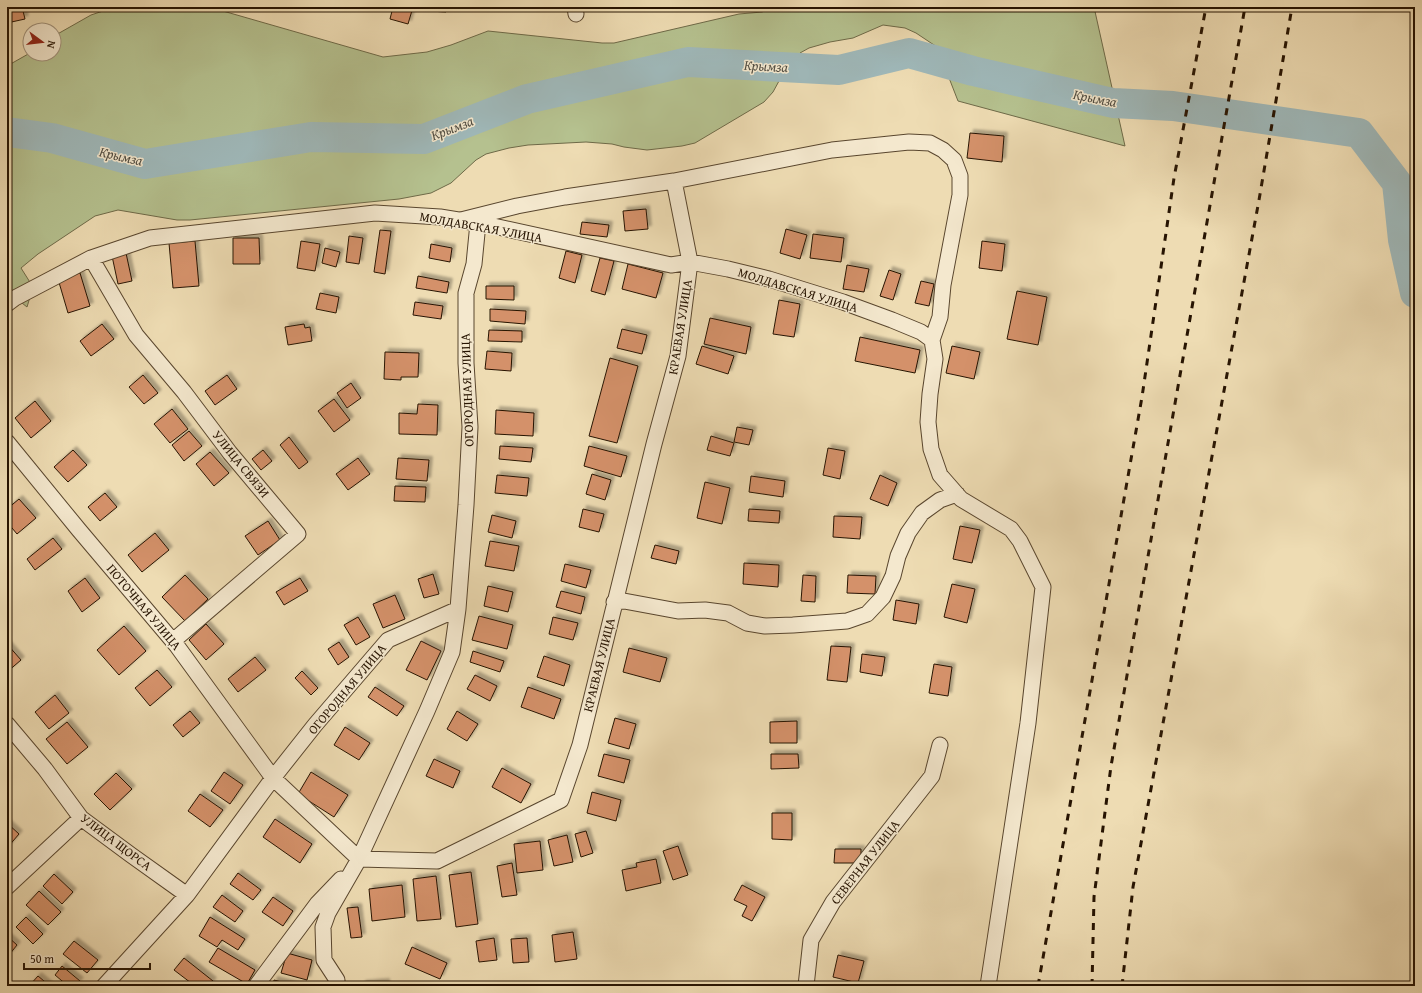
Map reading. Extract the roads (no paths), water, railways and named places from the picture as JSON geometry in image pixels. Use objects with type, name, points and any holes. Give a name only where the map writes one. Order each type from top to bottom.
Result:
[{"type":"street","points":[[461,220],[517,206],[565,197],[674,181],[840,149],[910,142],[930,143],[943,150],[954,160],[960,176],[960,195],[943,285],[940,317],[932,340],[935,359],[928,422],[931,449],[940,476],[961,499],[1011,529],[1020,541],[1043,587],[1028,723],[988,986]]},
{"type":"street","name":"КРАЕВАЯ УЛИЦА","points":[[359,859],[438,861],[561,800],[580,745],[614,602],[678,356],[690,262],[674,181]]},
{"type":"street","name":"МОЛДАВСКАЯ УЛИЦА","points":[[7,304],[15,298],[91,258],[150,238],[375,212],[461,220],[671,264],[690,262],[728,269],[769,279],[843,302],[913,329],[932,340]]},
{"type":"street","name":"ОГОРОДНАЯ УЛИЦА","points":[[104,986],[187,895],[273,778],[315,725],[388,640],[458,609],[470,427],[466,363],[466,293],[474,264],[478,223]]},
{"type":"street","name":"УЛИЦА СВЯЗИ","points":[[91,258],[136,335],[184,392],[230,453],[298,534],[173,641]]},
{"type":"street","name":"ПОТОЧНАЯ УЛИЦА","points":[[7,442],[173,641],[273,778],[359,859]]},
{"type":"street","points":[[614,602],[624,601],[678,611],[705,610],[728,614],[747,623],[765,626],[793,626],[847,621],[867,614],[883,597],[893,576],[898,556],[908,533],[922,513],[940,500],[957,494]]},
{"type":"street","points":[[338,986],[337,980],[324,960],[324,927],[328,913],[359,859],[427,711],[452,652],[458,609]]},
{"type":"street","name":"УЛИЦА ЩОРСА","points":[[7,724],[45,769],[81,818],[187,895]]},
{"type":"street","name":"СЕВЕРНАЯ УЛИЦА","points":[[806,986],[811,940],[833,902],[932,776],[940,745]]},
{"type":"street","points":[[7,887],[81,818]]},
{"type":"street","points":[[256,986],[317,904],[359,859]]},
{"type":"waterway","name":"Крымза","points":[[7,132],[52,138],[145,164],[311,137],[424,139],[527,99],[688,62],[839,70],[909,53],[973,71],[1113,103],[1173,106],[1359,133],[1397,183],[1403,240],[1415,293]]},
{"type":"railway","points":[[1038,986],[1142,397],[1174,178],[1206,7]]},
{"type":"railway","points":[[1092,986],[1094,897],[1111,766],[1245,7]]},
{"type":"railway","points":[[1122,986],[1133,887],[1259,200],[1292,7]]}]
